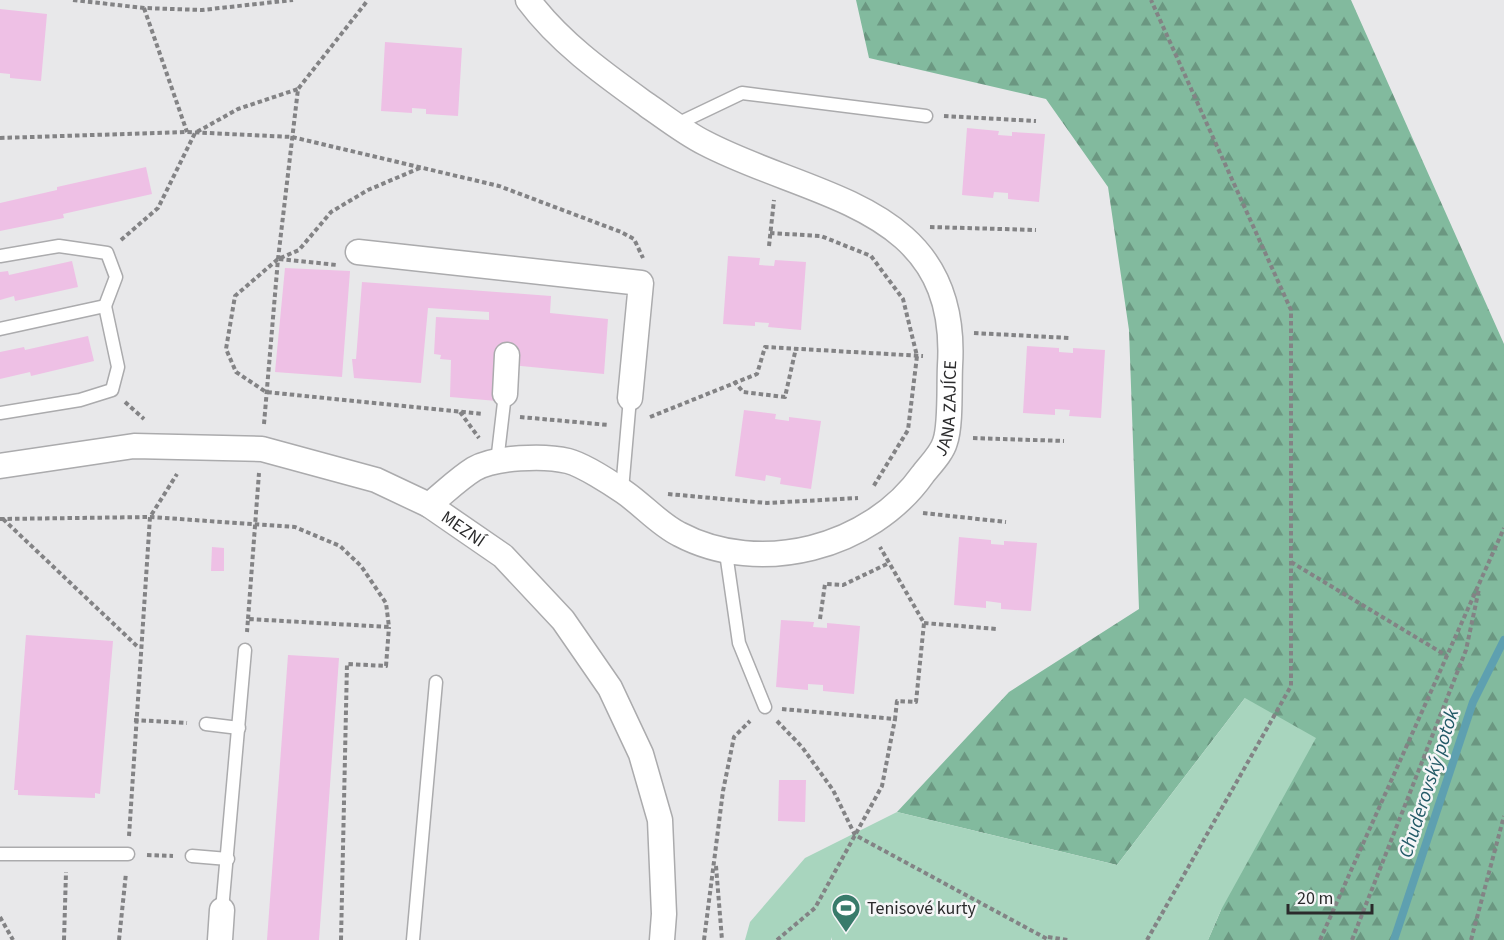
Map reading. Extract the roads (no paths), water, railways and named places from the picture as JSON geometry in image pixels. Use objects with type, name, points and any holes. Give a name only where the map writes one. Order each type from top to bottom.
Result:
[{"type":"street","name":"JANA ZAJÍCE","points":[[429,505],[476,468],[522,458],[569,461],[622,490],[676,533],[710,549],[726,553],[762,554],[815,549],[867,526],[891,509],[913,489],[945,443],[951,357],[948,312],[934,271],[906,239],[851,202],[706,144],[675,125],[591,65],[538,13],[528,0]]},
{"type":"street","points":[[358,252],[640,283],[630,398]]},
{"type":"street","points":[[504,405],[507,354]]},
{"type":"street","name":"MEZNÍ","points":[[0,466],[134,446],[262,449],[376,480],[429,505],[503,556],[563,620],[610,688],[641,754],[660,820],[664,914],[662,940]]},
{"type":"street","points":[[220,940],[222,909]]},
{"type":"lane","points":[[675,125],[742,93],[926,116]]},
{"type":"lane","points":[[0,256],[59,246],[107,253],[116,277],[105,306],[118,367],[111,390],[80,400],[0,412]]},
{"type":"lane","points":[[0,329],[105,306]]},
{"type":"lane","points":[[622,490],[630,398]]},
{"type":"lane","points":[[497,462],[504,405]]},
{"type":"lane","points":[[726,553],[739,643],[765,707]]},
{"type":"lane","points":[[222,909],[245,650]]},
{"type":"lane","points":[[413,940],[436,682]]},
{"type":"lane","points":[[206,724],[239,728]]},
{"type":"lane","points":[[0,854],[128,854]]},
{"type":"lane","points":[[192,856],[228,859]]},
{"type":"waterway","name":"Chuderovský potok","points":[[1394,940],[1473,702],[1504,640]]},
{"type":"place","name":"Tenisové kurty","points":[[846,934]]}]
